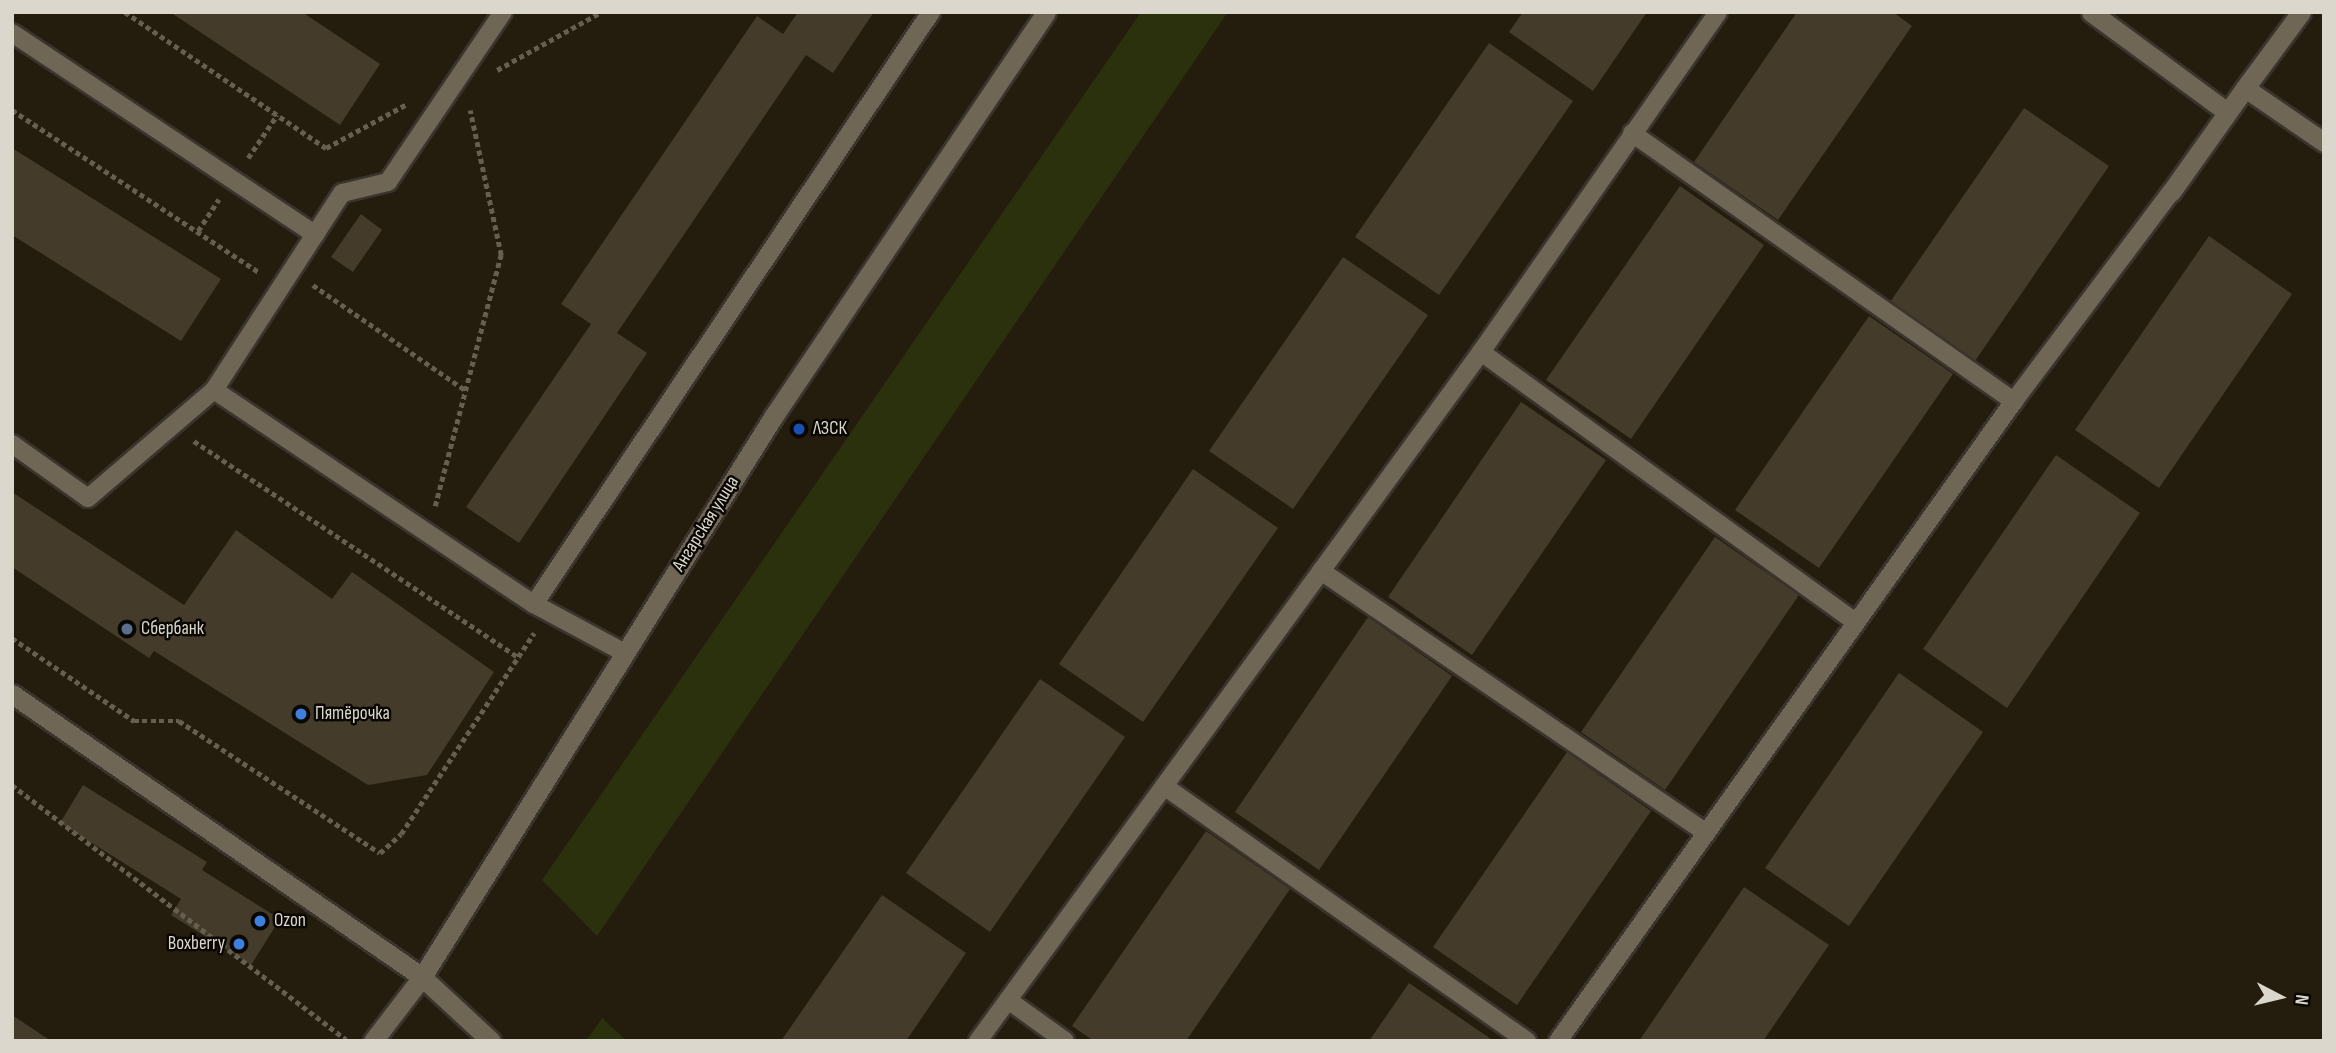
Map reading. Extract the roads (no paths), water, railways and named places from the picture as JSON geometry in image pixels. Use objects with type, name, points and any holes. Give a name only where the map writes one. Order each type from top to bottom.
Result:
[{"type":"street","name":"Ангарская улица","points":[[373,1041],[422,977],[774,417],[1046,12]]},
{"type":"street","points":[[2091,12],[2227,111]]},
{"type":"street","points":[[2171,192],[2301,12]]},
{"type":"street","points":[[2245,88],[2324,142]]},
{"type":"street","points":[[12,694],[422,977],[491,1041]]},
{"type":"lane","points":[[541,608],[930,12]]},
{"type":"lane","points":[[978,1041],[1481,352],[1718,12]]},
{"type":"lane","points":[[12,444],[88,498],[173,427],[214,390],[342,193],[388,181],[502,13]]},
{"type":"lane","points":[[12,33],[315,234]]},
{"type":"lane","points":[[1632,133],[2014,401]]},
{"type":"lane","points":[[1558,1041],[2014,401],[2171,192]]},
{"type":"lane","points":[[1481,352],[1856,622]]},
{"type":"lane","points":[[214,390],[541,608],[625,653]]},
{"type":"lane","points":[[1321,570],[1706,833]]},
{"type":"lane","points":[[1164,786],[1527,1041]]},
{"type":"lane","points":[[1008,1000],[1065,1041]]},
{"type":"place","name":"ЛЗСК","points":[[799,429]]},
{"type":"place","name":"Сбербанк","points":[[127,629]]},
{"type":"place","name":"Пятёрочка","points":[[301,714]]},
{"type":"place","name":"Ozon","points":[[260,921]]},
{"type":"place","name":"Boxberry","points":[[239,944]]}]
